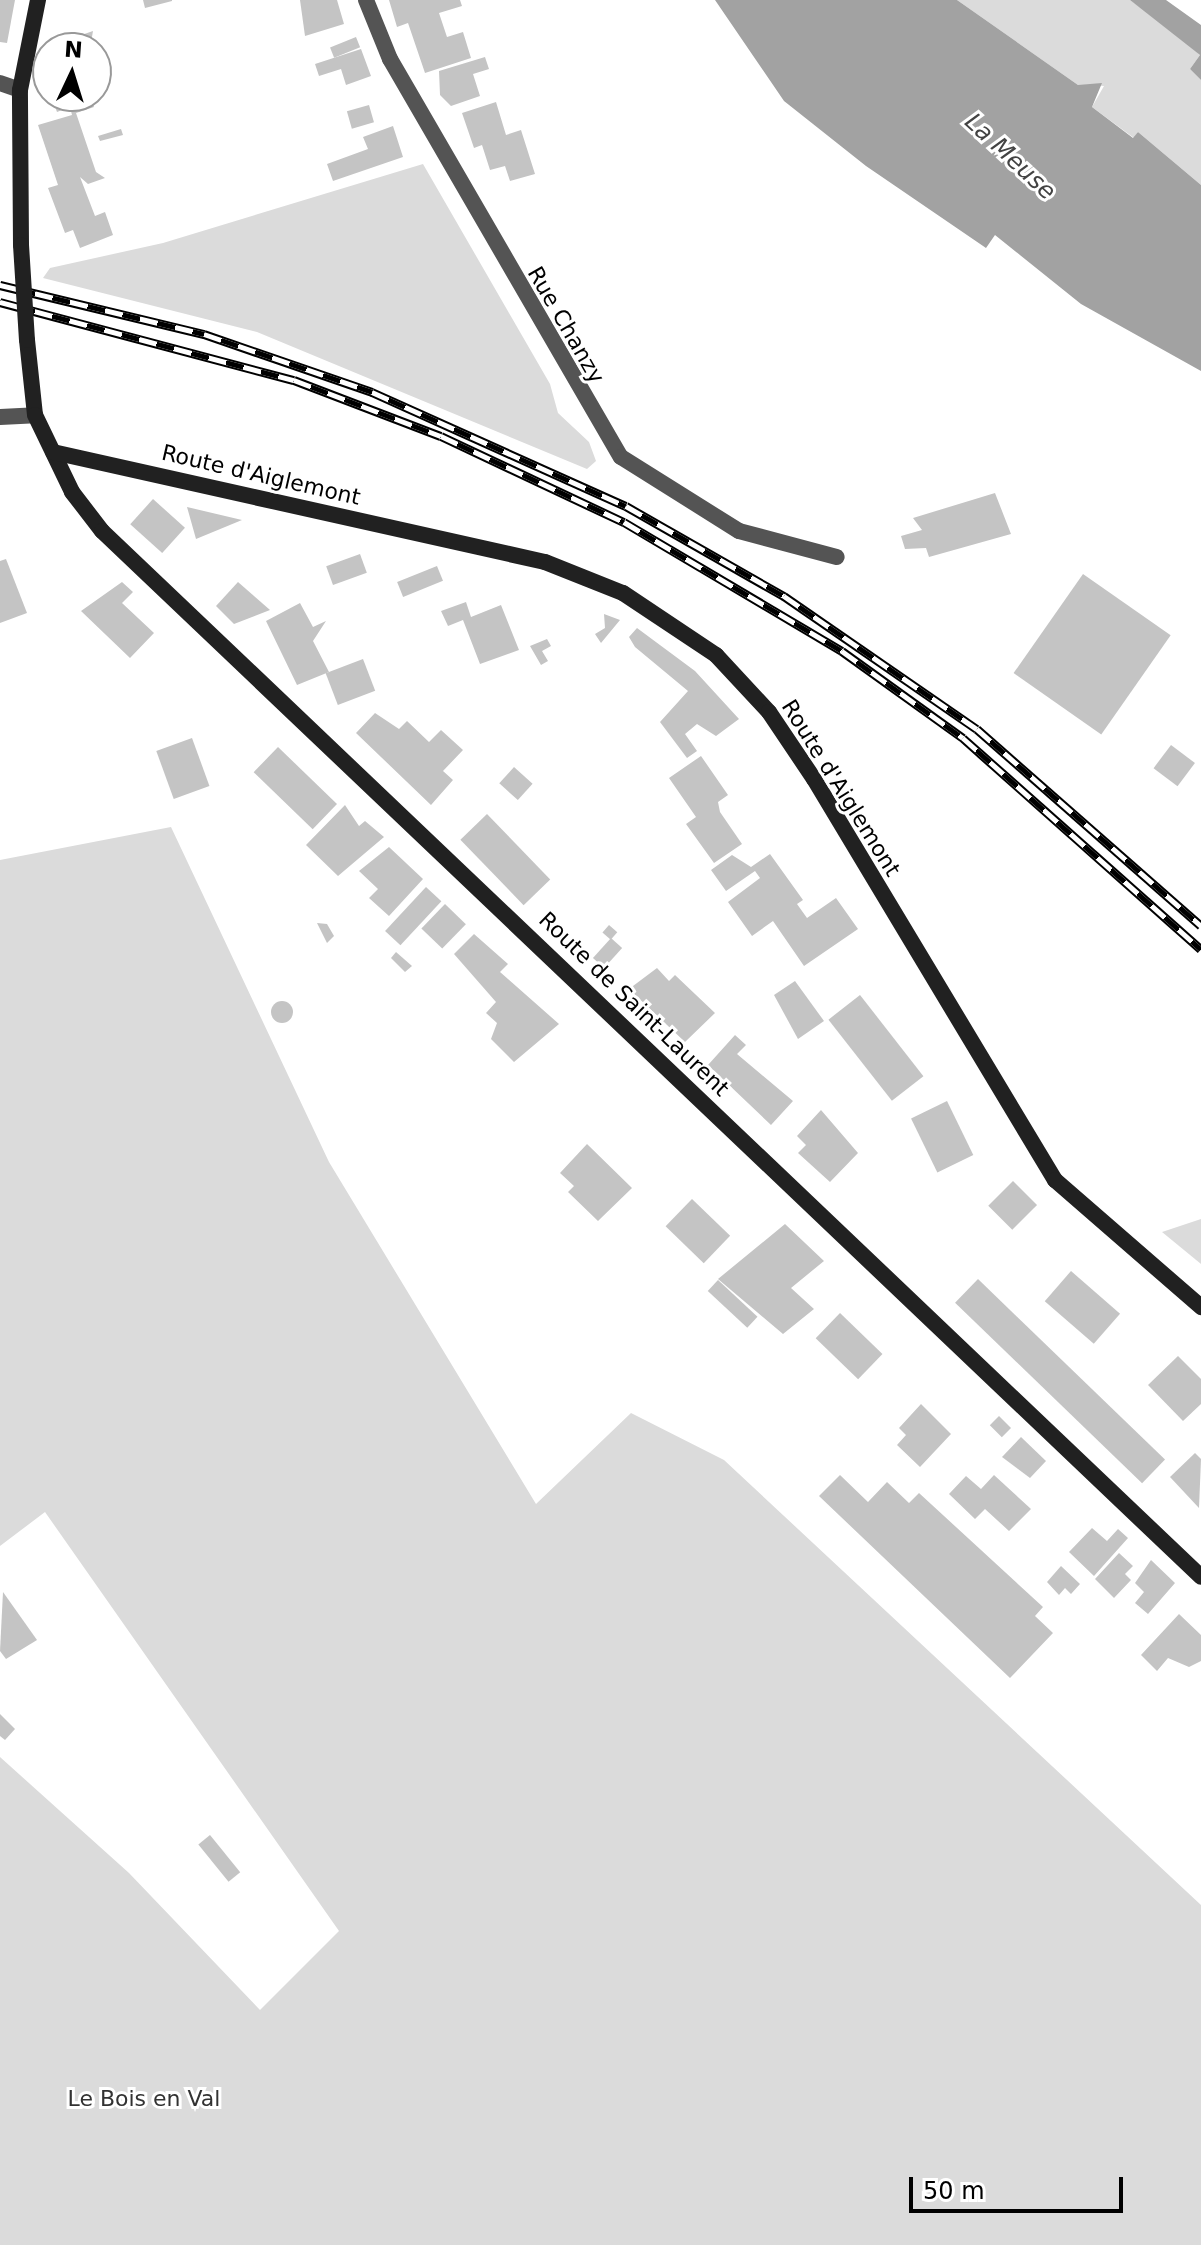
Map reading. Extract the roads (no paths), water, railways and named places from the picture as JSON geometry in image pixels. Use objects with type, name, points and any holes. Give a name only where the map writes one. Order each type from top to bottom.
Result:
[{"type":"street","name":"Route de Saint-Laurent","points":[[38,0],[20,90],[21,245],[35,415],[53,452],[102,531],[1201,1577]]},
{"type":"street","name":"Rue Chanzy","points":[[366,0],[390,59],[621,457],[739,531],[837,557]]},
{"type":"street","points":[[0,83],[20,90]]},
{"type":"street","points":[[0,417],[35,415]]},
{"type":"street","name":"Route d'Aiglemont","points":[[53,452],[545,562],[623,593],[716,655],[769,712],[814,779],[1055,1180],[1201,1307]]},
{"type":"water","name":"La Meuse","points":[[715,0],[957,0],[1078,85],[1102,83],[1092,107],[1133,138],[1138,132],[1201,185],[1201,371],[1081,304],[995,235],[986,248],[866,166],[784,101]]},
{"type":"water","points":[[1130,0],[1166,0],[1201,25],[1201,80],[1190,69],[1200,55]]},
{"type":"railway","points":[[0,285],[204,334],[372,392],[626,506],[784,596],[977,729],[1201,926]]},
{"type":"railway","points":[[0,302],[294,380],[441,436],[624,522],[842,651],[963,738],[1201,949]]},
{"type":"park label","name":"Le Bois en Val","points":[[144,2099]]}]
